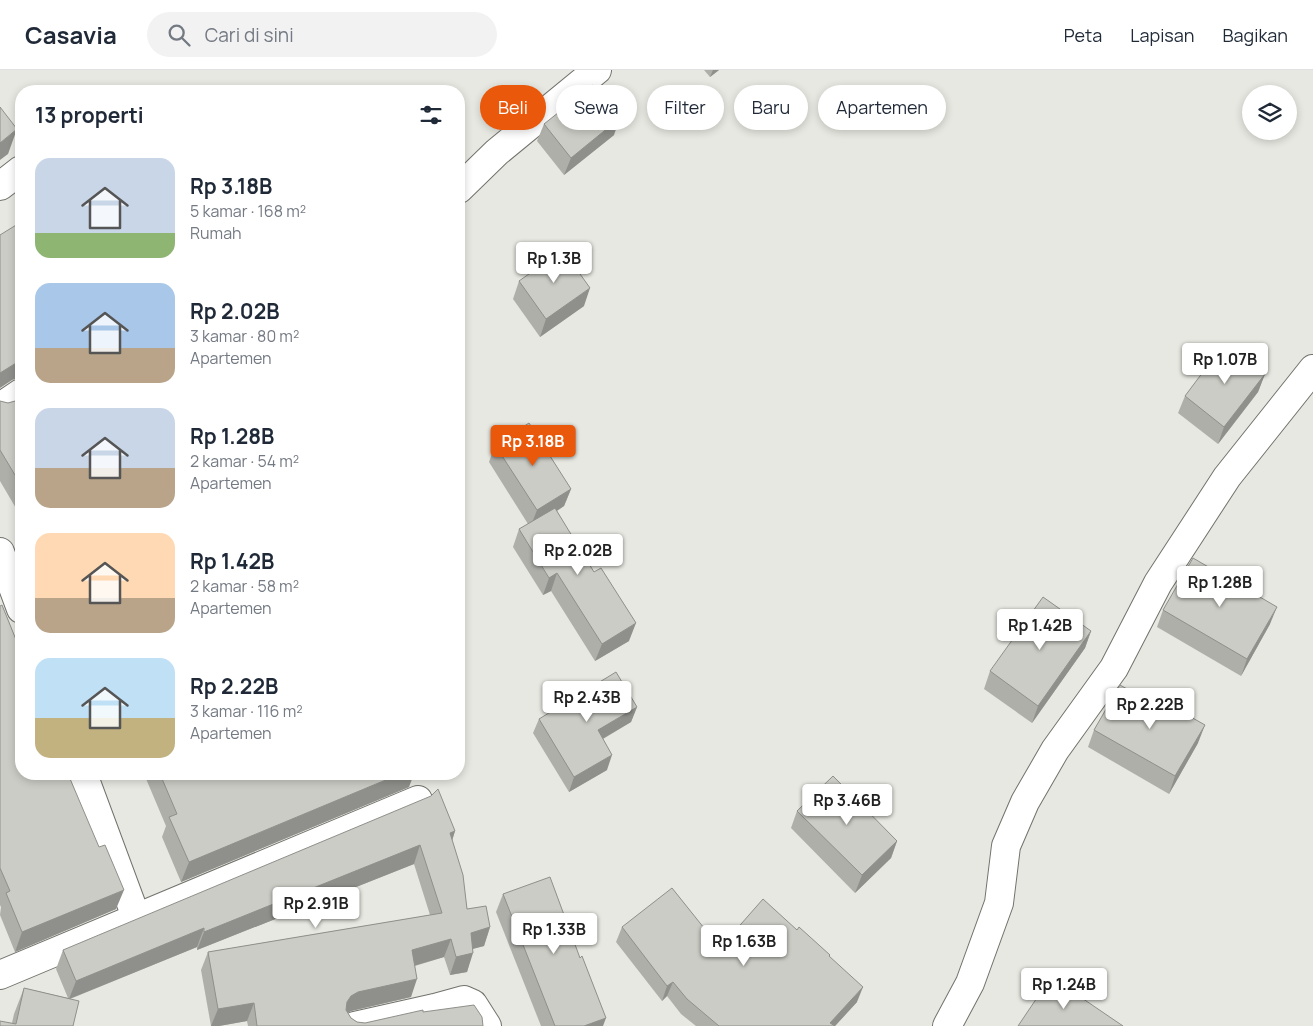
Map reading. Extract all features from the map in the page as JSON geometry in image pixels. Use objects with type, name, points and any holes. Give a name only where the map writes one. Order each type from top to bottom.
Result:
[{"type":"street","points":[[465,182],[497,152],[597,70]]},
{"type":"street","points":[[0,186],[15,175]]},
{"type":"street","points":[[947,1026],[970,983],[999,903],[1006,846],[1025,802],[1055,750],[1114,668],[1158,583],[1227,477],[1313,369]]},
{"type":"street","points":[[0,407],[15,397]]},
{"type":"street","points":[[0,552],[15,593]]},
{"type":"street","points":[[85,780],[136,917]]},
{"type":"street","points":[[0,975],[418,800]]},
{"type":"street","points":[[355,1026],[464,1000],[473,1004],[487,1026]]},
{"type":"building","points":[[0,107],[15,126],[15,131],[0,143]]},
{"type":"building","points":[[556,114],[556,130],[605,130],[571,158],[546,127],[546,122]]},
{"type":"building","points":[[15,226],[15,364],[0,373],[0,235]]},
{"type":"building","points":[[563,250],[590,288],[546,319],[519,281]]},
{"type":"building","points":[[1224,344],[1265,374],[1224,427],[1185,396]]},
{"type":"building","points":[[0,401],[8,403],[15,401],[15,475],[0,450]]},
{"type":"building","points":[[529,423],[571,489],[537,510],[495,445]]},
{"type":"building","points":[[555,508],[594,572],[601,568],[636,623],[602,644],[557,573],[549,578],[519,529]]},
{"type":"building","points":[[1193,558],[1277,607],[1247,659],[1163,610]]},
{"type":"building","points":[[1043,597],[1091,631],[1038,706],[990,671]]},
{"type":"building","points":[[2,605],[15,637],[15,780],[71,780],[99,847],[105,845],[124,890],[22,932],[6,893],[10,891],[0,868],[0,606]]},
{"type":"building","points":[[616,672],[637,707],[598,730],[612,755],[574,777],[539,719]]},
{"type":"building","points":[[1120,685],[1165,710],[1168,704],[1205,725],[1175,776],[1094,730]]},
{"type":"building","points":[[833,776],[897,841],[862,875],[797,811]]},
{"type":"building","points":[[163,780],[386,780],[189,862],[169,817],[177,814]]},
{"type":"building","points":[[438,789],[455,831],[450,833],[463,875],[467,909],[486,906],[490,927],[471,933],[473,953],[456,957],[451,939],[412,950],[417,979],[358,992],[351,996],[347,1002],[346,1010],[351,1018],[357,1022],[365,1023],[423,1010],[423,1012],[474,1005],[482,1017],[483,1026],[257,1026],[254,1003],[218,1009],[208,952],[442,913],[420,845],[204,932],[204,928],[76,981],[63,950],[431,796]]},
{"type":"building","points":[[550,877],[580,958],[582,956],[606,1018],[584,1026],[555,1026],[503,894]]},
{"type":"building","points":[[672,888],[720,948],[763,899],[797,930],[799,927],[863,987],[830,1023],[835,1026],[719,1026],[687,999],[673,982],[667,986],[622,927]]},
{"type":"building","points":[[1051,977],[1123,1026],[1018,1026]]},
{"type":"building","points":[[24,988],[79,1001],[73,1026],[0,1026],[0,1021],[16,1024]]}]
